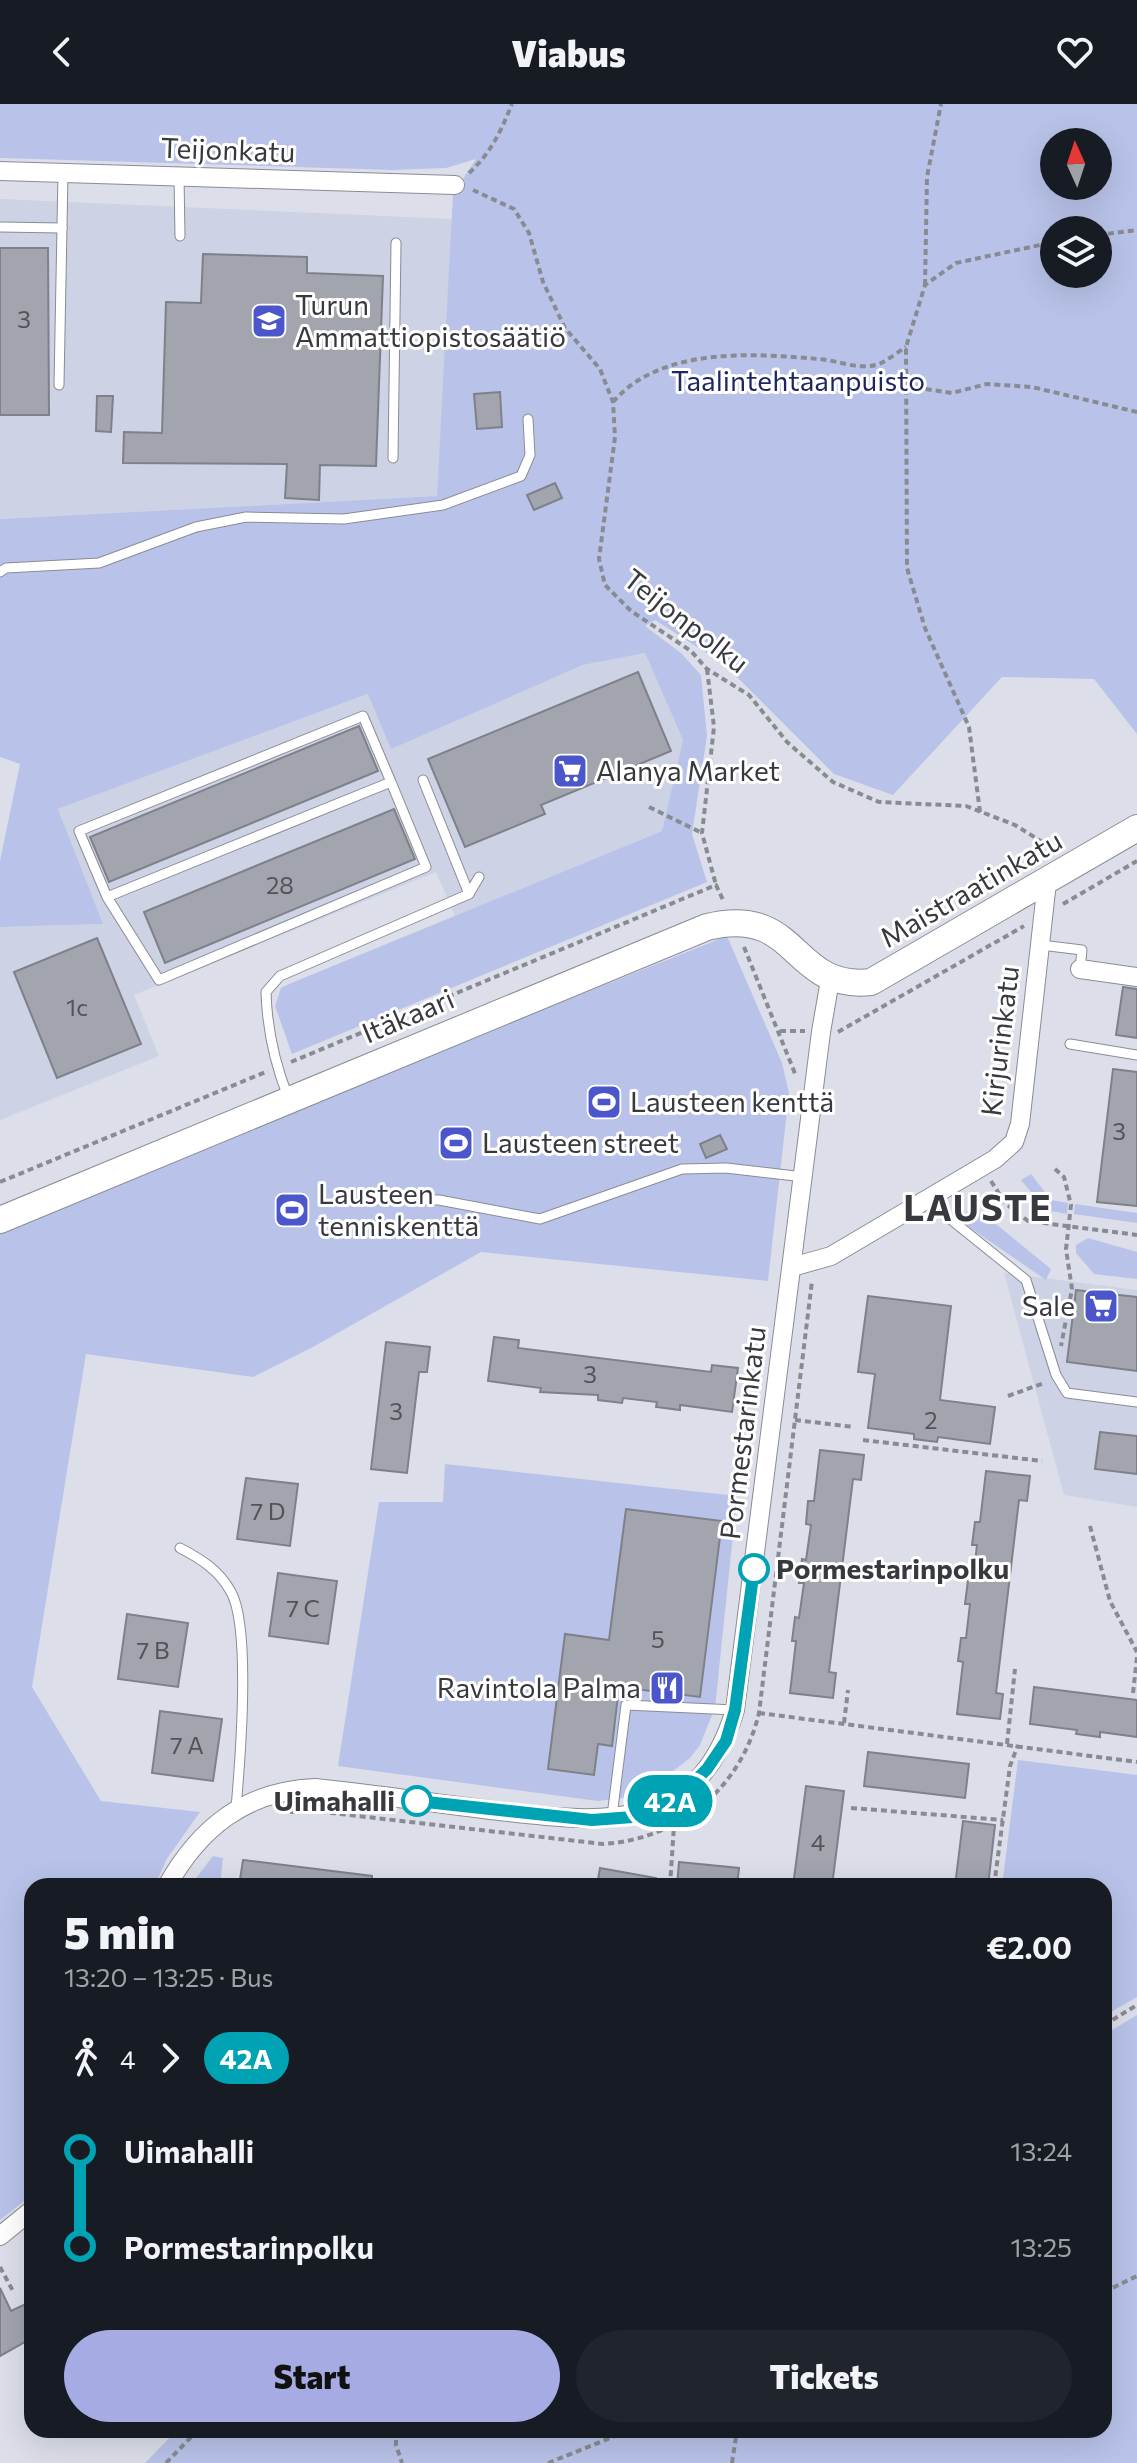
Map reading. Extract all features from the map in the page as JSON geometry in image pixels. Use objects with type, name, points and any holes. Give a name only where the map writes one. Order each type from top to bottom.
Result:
[{"type":"street","name":"Teijonkatu","points":[[0,171],[455,185]]},
{"type":"street","name":"Maistraatinkatu","points":[[830,980],[859,984],[880,979],[1137,828]]},
{"type":"street","name":"Kirjurinkatu","points":[[792,1267],[831,1256],[981,1168],[1004,1153],[1014,1142],[1020,1124],[1044,915],[1056,876]]},
{"type":"street","name":"Itäkaari","points":[[0,1220],[707,927],[733,921],[748,922],[777,933],[815,970],[830,980]]},
{"type":"street","points":[[1080,969],[1137,977]]},
{"type":"street","name":"Pormestarinkatu","points":[[173,1878],[201,1837],[236,1808],[269,1794],[315,1788],[564,1820],[612,1820],[653,1810],[696,1781],[726,1741],[735,1710],[830,980]]},
{"type":"street","points":[[0,2236],[24,2216]]},
{"type":"lane","points":[[59,385],[63,173]]},
{"type":"lane","points":[[179,177],[180,236]]},
{"type":"lane","points":[[0,227],[62,228]]},
{"type":"lane","points":[[393,458],[396,243]]},
{"type":"lane","points":[[0,572],[6,568],[99,563],[196,527],[246,517],[344,519],[443,505],[521,476],[530,455],[528,419]]},
{"type":"lane","points":[[363,716],[391,782],[426,867],[159,980],[107,897],[79,831],[363,716]]},
{"type":"lane","points":[[423,780],[469,894]]},
{"type":"lane","points":[[107,897],[391,782]]},
{"type":"lane","points":[[289,1100],[276,1068],[266,992],[280,976],[469,894],[479,877]]},
{"type":"lane","points":[[1041,945],[1082,950],[1080,969]]},
{"type":"lane","points":[[1070,1044],[1137,1055]]},
{"type":"lane","points":[[384,1199],[439,1200],[540,1219],[682,1169],[726,1168],[804,1177]]},
{"type":"lane","points":[[932,1197],[944,1214],[1026,1280],[1056,1375],[1067,1393],[1137,1402]]},
{"type":"lane","points":[[180,1548],[206,1561],[232,1593],[240,1639],[242,1695],[236,1808]]},
{"type":"lane","points":[[612,1820],[626,1705],[735,1710]]},
{"type":"path","points":[[455,185],[484,159],[499,136],[512,104]]},
{"type":"path","points":[[941,104],[927,177],[925,285],[906,347],[907,568],[925,628],[969,727],[980,812]]},
{"type":"path","name":"Teijonpolku","points":[[455,185],[482,193],[514,209],[529,233],[543,282],[565,328],[600,369],[613,402],[615,437],[599,559],[605,585],[631,611],[691,651],[707,669],[749,695],[787,742],[833,782],[879,802],[966,806],[1054,846],[1056,876],[1074,897]]},
{"type":"path","points":[[1112,233],[1137,230]]},
{"type":"path","points":[[925,285],[956,263],[1040,245]]},
{"type":"path","points":[[613,402],[627,385],[671,364],[767,357],[821,359],[854,366],[879,364],[906,347]]},
{"type":"path","points":[[906,386],[952,393],[987,384],[1032,387],[1137,412]]},
{"type":"path","points":[[707,669],[714,727],[702,833],[716,885],[726,907]]},
{"type":"path","points":[[649,807],[702,833]]},
{"type":"path","points":[[842,1032],[1137,861]]},
{"type":"path","points":[[0,1182],[716,885]]},
{"type":"path","points":[[740,936],[797,1079]]},
{"type":"path","points":[[981,1168],[1005,1203],[1028,1221],[1137,1235]]},
{"type":"path","points":[[1008,1396],[1056,1375],[1072,1289],[1066,1249],[1070,1198],[1064,1177],[1055,1169]]},
{"type":"path","points":[[284,1812],[314,1811],[589,1845],[634,1841],[674,1825],[695,1813],[730,1780],[753,1737],[759,1713],[811,1293]]},
{"type":"path","points":[[795,1420],[854,1427]]},
{"type":"path","points":[[863,1440],[1042,1461]]},
{"type":"path","points":[[1090,1526],[1110,1601],[1137,1655],[1133,1693]]},
{"type":"path","points":[[1007,1744],[1015,1669]]},
{"type":"path","points":[[844,1724],[848,1690]]},
{"type":"path","points":[[759,1713],[1137,1762]]},
{"type":"path","points":[[995,1878],[1010,1766],[1018,1745]]},
{"type":"path","points":[[851,1808],[1003,1820]]},
{"type":"path","points":[[671,1878],[674,1825]]},
{"type":"path","points":[[1112,2020],[1137,2005]]},
{"type":"path","points":[[0,2267],[14,2293]]},
{"type":"path","points":[[1112,2288],[1137,2276]]},
{"type":"path","points":[[166,2463],[190,2438]]},
{"type":"path","points":[[396,2438],[402,2463]]},
{"type":"path","points":[[548,2463],[610,2438]]},
{"type":"path","points":[[732,2463],[736,2438]]},
{"type":"shaded area","name":"Turun Ammattiopistosäätiö","points":[[0,199],[452,219],[438,496],[0,519]]},
{"type":"shaded area","points":[[645,653],[683,740],[662,831],[455,916],[436,872],[134,995],[159,1056],[0,1120],[0,927],[103,924],[58,809],[369,694],[391,748],[583,665]]},
{"type":"shaded area","points":[[1004,1273],[1137,1290],[1137,1507],[1064,1495]]},
{"type":"green space","name":"Taalintehtaanpuisto","points":[[0,104],[1137,104],[1137,734],[1094,679],[1002,677],[893,795],[834,774],[725,665],[655,620],[645,626],[681,653],[701,675],[707,736],[692,834],[707,882],[292,1054],[275,1006],[281,988],[289,984],[662,831],[683,740],[645,653],[583,665],[391,749],[368,694],[58,809],[103,924],[0,927],[0,861],[20,764],[0,757],[0,519],[437,496],[453,194],[476,159],[446,168],[393,170],[0,158]]},
{"type":"green space","points":[[727,936],[782,1063],[789,1093],[768,1281],[481,1252],[313,1347],[253,1377],[86,1354],[32,1687],[101,1801],[200,1812],[166,1860],[158,1878],[24,1878],[24,2201],[0,2220],[0,1234],[334,1093]]},
{"type":"green space","points":[[1031,1174],[1051,1200],[1068,1203],[1067,1214],[1046,1210],[1021,1180]]},
{"type":"green space","points":[[1075,1204],[1137,1213],[1137,1223],[1074,1214]]},
{"type":"green space","points":[[975,1207],[1051,1269],[1046,1280],[956,1218]]},
{"type":"green space","points":[[1088,1238],[1137,1252],[1137,1279],[1094,1274],[1076,1253],[1076,1245]]},
{"type":"green space","points":[[445,1464],[737,1496],[715,1708],[700,1745],[690,1758],[659,1782],[622,1798],[598,1801],[338,1766],[379,1502],[443,1502]]},
{"type":"green space","points":[[1018,1760],[1137,1775],[1137,1997],[1112,2011],[1112,1878],[1003,1878]]},
{"type":"green space","points":[[213,1856],[223,1858],[221,1878],[196,1878]]},
{"type":"green space","points":[[1137,2015],[1137,2463],[145,2463],[169,2438],[1112,2438],[1112,2030]]},
{"type":"building","points":[[0,248],[48,248],[49,415],[0,415]]},
{"type":"building","name":"Turun Ammattiopistosäätiö","points":[[203,254],[307,257],[307,273],[383,276],[376,466],[320,465],[319,500],[285,498],[287,464],[123,463],[124,432],[162,433],[166,302],[201,303]]},
{"type":"building","points":[[500,392],[502,427],[477,429],[474,394]]},
{"type":"building","points":[[97,396],[113,396],[111,432],[96,431]]},
{"type":"building","points":[[555,483],[562,498],[534,510],[527,495]]},
{"type":"building","points":[[638,672],[671,751],[541,805],[545,814],[465,847],[428,759]]},
{"type":"building","points":[[359,726],[378,771],[109,882],[90,837]]},
{"type":"building","points":[[394,809],[415,859],[165,963],[144,912]]},
{"type":"building","points":[[97,938],[141,1044],[57,1078],[14,972]]},
{"type":"building","points":[[1123,987],[1137,989],[1137,1038],[1116,1035]]},
{"type":"building","points":[[1113,1069],[1137,1072],[1137,1206],[1097,1202]]},
{"type":"building","points":[[720,1135],[727,1149],[706,1158],[700,1144]]},
{"type":"building","points":[[1076,1290],[1137,1297],[1137,1371],[1067,1362]]},
{"type":"building","points":[[868,1296],[951,1306],[940,1400],[995,1407],[990,1444],[938,1437],[937,1442],[914,1439],[914,1434],[868,1428],[875,1374],[858,1372]]},
{"type":"building","points":[[494,1337],[519,1340],[518,1348],[711,1372],[712,1365],[738,1368],[732,1412],[680,1405],[680,1410],[656,1407],[657,1402],[623,1398],[622,1403],[598,1400],[598,1395],[540,1392],[541,1388],[488,1381]]},
{"type":"building","points":[[386,1342],[430,1347],[427,1372],[419,1372],[407,1473],[371,1469]]},
{"type":"building","points":[[1100,1432],[1137,1436],[1137,1474],[1095,1469]]},
{"type":"building","points":[[820,1450],[864,1455],[861,1480],[853,1479],[829,1672],[836,1673],[833,1698],[790,1693],[796,1641],[792,1641],[795,1617],[799,1618],[804,1583],[799,1583],[802,1559],[806,1560],[811,1525],[806,1524],[808,1501],[814,1501]]},
{"type":"building","points":[[986,1471],[1030,1476],[1027,1501],[1019,1500],[996,1693],[1003,1694],[1000,1719],[957,1714],[963,1662],[958,1661],[961,1638],[966,1638],[970,1604],[965,1604],[968,1580],[973,1580],[977,1545],[972,1545],[975,1522],[980,1522]]},
{"type":"building","points":[[246,1478],[298,1484],[290,1546],[237,1539]]},
{"type":"building","points":[[626,1509],[722,1521],[700,1697],[619,1687],[612,1746],[598,1744],[594,1775],[548,1769],[565,1634],[609,1640]]},
{"type":"building","points":[[278,1573],[337,1581],[328,1644],[269,1636]]},
{"type":"building","points":[[127,1614],[188,1623],[178,1687],[118,1679]]},
{"type":"building","points":[[1034,1687],[1137,1700],[1137,1737],[1100,1732],[1100,1737],[1076,1734],[1077,1730],[1030,1724]]},
{"type":"building","points":[[160,1711],[222,1719],[213,1781],[152,1773]]},
{"type":"building","points":[[868,1752],[969,1764],[965,1798],[864,1786]]},
{"type":"building","points":[[806,1786],[844,1791],[833,1878],[794,1878]]},
{"type":"building","points":[[963,1821],[995,1825],[989,1878],[956,1878]]},
{"type":"building","points":[[243,1860],[372,1876],[372,1878],[240,1878]]},
{"type":"building","points":[[679,1862],[739,1868],[738,1878],[678,1878]]},
{"type":"building","points":[[600,1868],[656,1878],[598,1878]]},
{"type":"building","points":[[0,2288],[11,2311],[24,2305],[24,2342],[0,2356]]},
{"type":"bus line","name":"42A","points":[[417,1801],[564,1820],[612,1820],[653,1810],[684,1792],[707,1769],[726,1741],[735,1710],[754,1569]]},
{"type":"place","name":"Turun Ammattiopistosäätiö","points":[[269,321]]},
{"type":"place","name":"Alanya Market","points":[[570,771]]},
{"type":"place","name":"Lausteen kenttä","points":[[604,1102]]},
{"type":"place","name":"Lausteen street","points":[[456,1143]]},
{"type":"place","name":"Lausteen tenniskenttä","points":[[292,1210]]},
{"type":"place","name":"Sale","points":[[1101,1306]]},
{"type":"place","name":"Pormestarinpolku","points":[[754,1569]]},
{"type":"place","name":"Ravintola Palma","points":[[667,1688]]},
{"type":"place","name":"Uimahalli","points":[[417,1801]]},
{"type":"district","name":"LAUSTE","points":[[978,1208]]}]
